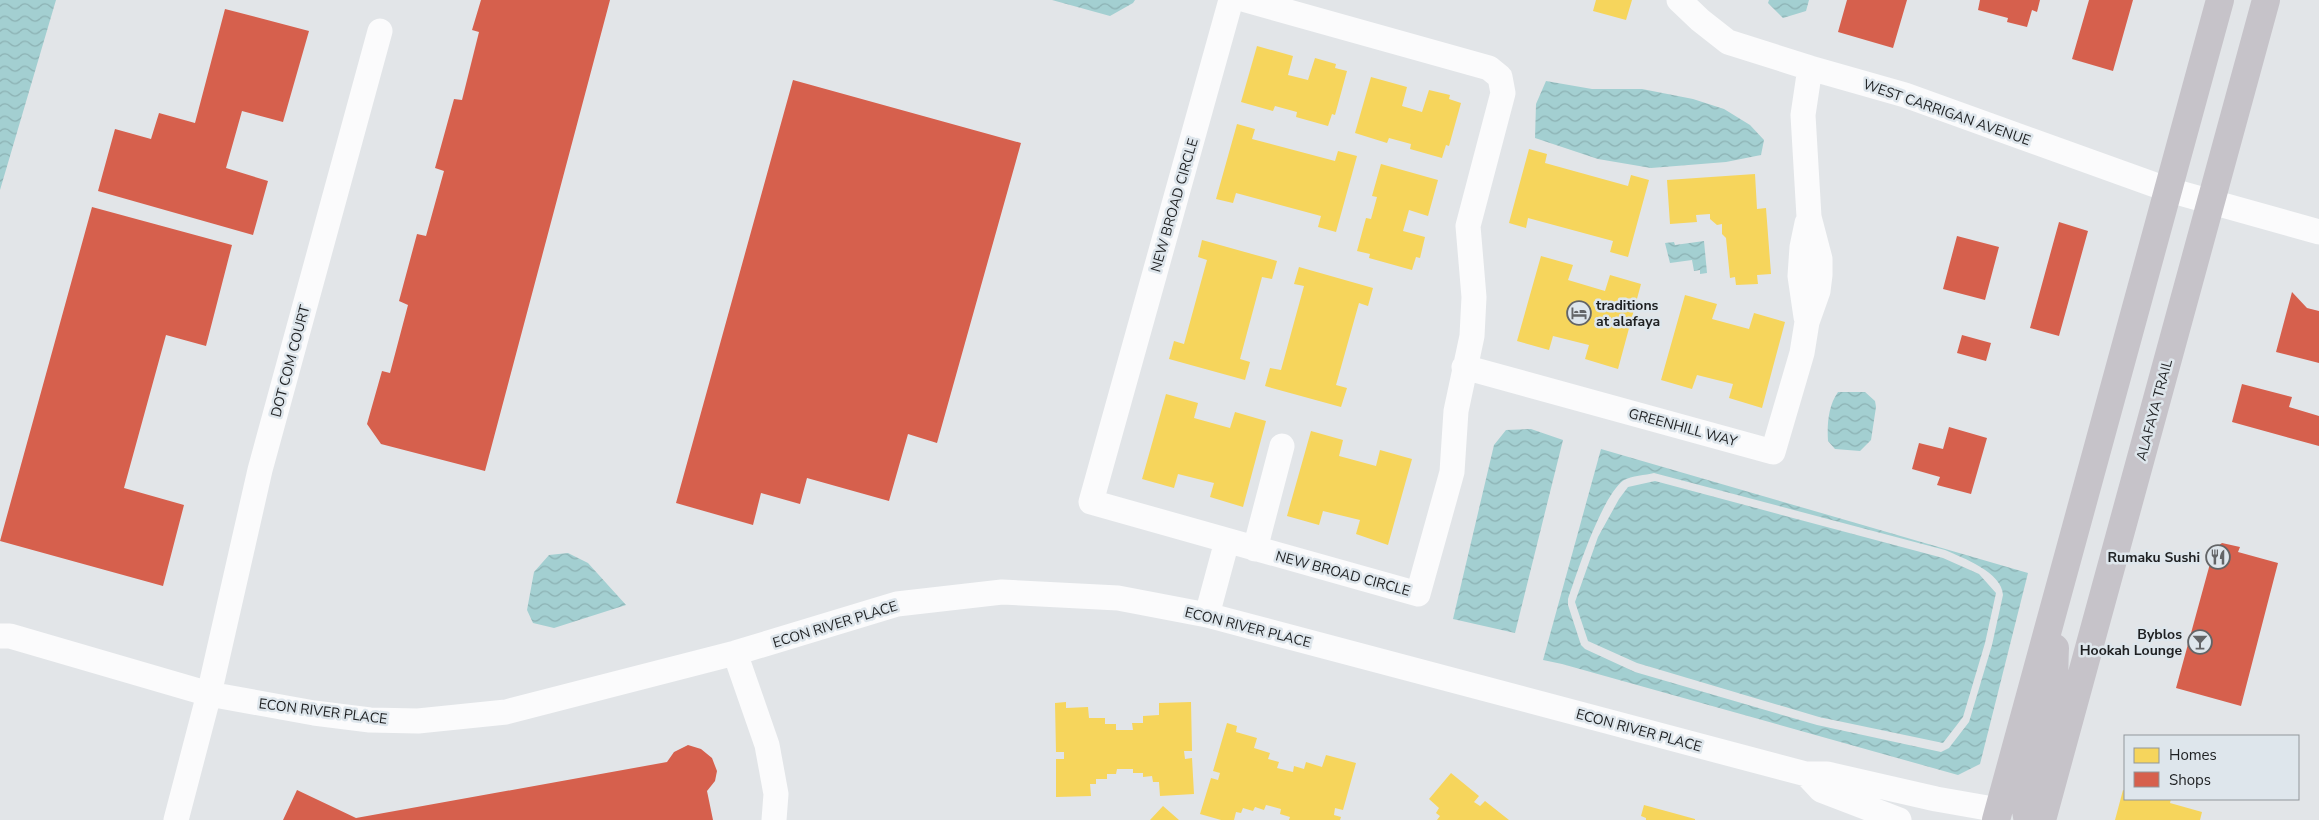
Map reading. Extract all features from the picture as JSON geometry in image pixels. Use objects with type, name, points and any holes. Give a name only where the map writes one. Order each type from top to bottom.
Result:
[{"type":"main road","points":[[1998,817],[2220,0]]},
{"type":"main road","name":"ALAFAYA TRAIL","points":[[2042,820],[2266,0]]},
{"type":"main road","points":[[2028,820],[2025,812],[2027,794],[2052,704],[2059,591]]},
{"type":"street","name":"NEW BROAD CIRCLE","points":[[1231,0],[1091,502],[1227,542],[1418,594],[1452,472],[1456,411],[1472,336],[1474,297],[1468,226],[1503,93],[1500,77],[1489,68],[1246,0]]},
{"type":"street","name":"WEST CARRIGAN AVENUE","points":[[1679,0],[1700,20],[1728,42],[1905,95],[2169,190],[2319,232]]},
{"type":"street","name":"DOT COM COURT","points":[[176,820],[210,694],[260,470],[380,31]]},
{"type":"street","name":"GREENHILL WAY","points":[[1464,367],[1773,452],[1802,353],[1807,322],[1818,291],[1820,276],[1820,259],[1809,217],[1803,115],[1810,68]]},
{"type":"street","points":[[1255,549],[1282,446]]},
{"type":"street","points":[[1207,615],[1227,542]]},
{"type":"street","name":"ECON RIVER PLACE","points":[[3,634],[210,694],[314,713],[370,720],[418,721],[506,712],[736,653],[897,604],[1002,592],[1118,598],[1207,615],[1806,774],[1827,774],[1936,799],[1998,817]]},
{"type":"street","points":[[736,653],[767,745],[776,794],[774,820]]},
{"type":"street","name":"ECON RIVER PLACE","points":[[1806,774],[1821,790],[1899,820]]},
{"type":"water","points":[[0,0],[56,0],[0,190]]},
{"type":"water","points":[[1052,0],[1135,0],[1110,16]]},
{"type":"water","points":[[1769,0],[1809,0],[1806,11],[1783,18],[1768,3]]},
{"type":"water","points":[[1546,81],[1592,89],[1642,89],[1693,99],[1724,109],[1750,125],[1764,140],[1761,155],[1726,162],[1651,168],[1598,159],[1535,138],[1536,104]]},
{"type":"water","points":[[1704,241],[1707,273],[1700,274],[1700,270],[1694,271],[1692,260],[1670,263],[1665,243],[1674,242],[1675,245]]},
{"type":"water","points":[[1838,392],[1865,392],[1875,401],[1876,407],[1871,440],[1860,451],[1835,449],[1828,441],[1829,416],[1832,403]]},
{"type":"water","points":[[1531,429],[1563,440],[1515,633],[1453,619],[1494,445],[1506,430]]},
{"type":"water","points":[[1601,449],[2028,573],[1980,764],[1958,775],[1543,660]],"holes":[[[1654,473],[1945,550],[1989,573],[1996,579],[2003,595],[1992,645],[1969,722],[1949,748],[1941,752],[1817,725],[1635,672],[1585,649],[1581,645],[1568,605],[1568,599],[1591,535],[1607,501],[1624,480]]]},
{"type":"water","points":[[1655,481],[1943,558],[1979,574],[1996,593],[1985,643],[1963,717],[1943,743],[1819,717],[1637,663],[1588,641],[1575,602],[1598,537],[1619,499],[1628,487]]},
{"type":"water","points":[[568,553],[588,563],[626,605],[554,628],[533,623],[527,610],[534,572],[549,555]]},
{"type":"building: Homes","points":[[1596,0],[1632,0],[1626,20],[1593,11]]},
{"type":"building: Homes","points":[[1257,46],[1293,56],[1288,75],[1308,80],[1315,58],[1336,64],[1335,68],[1347,71],[1335,115],[1332,114],[1328,126],[1296,117],[1297,112],[1275,106],[1273,111],[1241,102]]},
{"type":"building: Homes","points":[[1371,77],[1407,87],[1402,106],[1422,112],[1429,90],[1450,95],[1449,99],[1461,103],[1449,146],[1446,145],[1442,158],[1410,149],[1411,144],[1389,138],[1387,143],[1355,133]]},
{"type":"building: Homes","points":[[1237,124],[1255,129],[1252,139],[1335,161],[1338,151],[1357,156],[1336,232],[1318,227],[1321,216],[1236,193],[1233,203],[1216,199]]},
{"type":"building: Homes","points":[[1529,149],[1547,154],[1545,163],[1628,186],[1631,175],[1649,180],[1628,257],[1610,252],[1613,241],[1528,218],[1526,228],[1509,223]]},
{"type":"building: Homes","points":[[1381,164],[1438,180],[1428,216],[1409,210],[1403,231],[1425,237],[1420,258],[1416,257],[1412,270],[1369,258],[1370,254],[1357,251],[1366,218],[1371,219],[1377,197],[1372,196]]},
{"type":"building: Homes","points":[[1755,174],[1757,209],[1766,208],[1771,274],[1757,275],[1758,284],[1736,285],[1735,277],[1730,278],[1726,238],[1722,234],[1722,224],[1717,225],[1710,219],[1710,214],[1696,215],[1697,222],[1670,224],[1667,180]]},
{"type":"building: Homes","points":[[1202,240],[1277,261],[1272,279],[1262,277],[1240,359],[1250,362],[1245,380],[1169,359],[1174,341],[1184,344],[1207,260],[1198,257]]},
{"type":"building: Homes","name":"traditions at alafaya","points":[[1541,256],[1573,265],[1568,280],[1605,291],[1610,275],[1641,284],[1618,369],[1585,359],[1589,345],[1553,336],[1549,350],[1517,341]]},
{"type":"building: Homes","points":[[1299,267],[1373,288],[1368,306],[1359,303],[1336,385],[1347,388],[1341,407],[1265,386],[1270,368],[1281,370],[1304,286],[1294,284]]},
{"type":"building: Homes","points":[[1685,295],[1717,304],[1712,319],[1749,329],[1754,313],[1785,322],[1762,408],[1729,398],[1733,384],[1697,375],[1692,389],[1661,380]]},
{"type":"building: Homes","points":[[1166,394],[1198,403],[1194,418],[1230,428],[1235,412],[1266,421],[1243,507],[1210,497],[1214,483],[1178,474],[1174,488],[1142,479]]},
{"type":"building: Homes","points":[[1311,431],[1343,440],[1339,456],[1376,466],[1380,450],[1412,459],[1388,545],[1356,534],[1360,520],[1323,511],[1319,525],[1287,516]]},
{"type":"building: Homes","points":[[1066,702],[1066,708],[1088,707],[1089,718],[1105,718],[1105,724],[1116,724],[1116,730],[1133,730],[1132,723],[1143,723],[1143,716],[1159,715],[1159,703],[1191,702],[1192,751],[1184,751],[1185,759],[1192,758],[1194,794],[1160,796],[1159,782],[1153,782],[1152,776],[1143,777],[1143,773],[1133,773],[1133,769],[1117,769],[1116,774],[1107,774],[1107,779],[1096,779],[1096,784],[1090,784],[1091,796],[1056,797],[1056,759],[1064,759],[1064,752],[1056,752],[1055,703]]},
{"type":"building: Homes","points":[[1227,723],[1237,726],[1236,732],[1257,738],[1254,748],[1270,753],[1268,759],[1279,762],[1277,768],[1293,772],[1294,766],[1304,769],[1306,762],[1322,767],[1326,755],[1356,763],[1343,810],[1335,808],[1334,815],[1341,817],[1340,820],[1289,820],[1290,817],[1280,814],[1281,809],[1266,805],[1264,810],[1255,807],[1253,811],[1243,808],[1241,813],[1236,812],[1234,820],[1221,820],[1200,814],[1211,778],[1218,780],[1220,773],[1213,771]]},
{"type":"building: Homes","points":[[1451,773],[1479,796],[1474,802],[1480,806],[1485,801],[1509,820],[1437,820],[1440,816],[1436,813],[1439,808],[1429,799]]},
{"type":"building: Homes","points":[[2123,790],[2124,800],[2171,800],[2170,803],[2202,812],[2200,820],[2115,820]]},
{"type":"building: Homes","points":[[1644,805],[1695,820],[1646,820],[1646,818],[1641,816]]},
{"type":"building: Homes","points":[[1163,806],[1179,820],[1150,820]]},
{"type":"building: Shops","points":[[481,0],[610,0],[485,471],[381,444],[367,424],[382,371],[390,373],[408,305],[399,301],[417,234],[426,236],[444,171],[435,168],[454,99],[462,100],[479,32],[472,30]]},
{"type":"building: Shops","points":[[1847,0],[1907,0],[1893,48],[1838,32]]},
{"type":"building: Shops","points":[[1980,0],[2040,0],[2037,12],[2032,10],[2027,27],[2007,22],[2008,18],[1978,10]]},
{"type":"building: Shops","points":[[2089,0],[2133,0],[2113,71],[2072,59]]},
{"type":"building: Shops","points":[[225,9],[309,31],[283,122],[242,111],[226,168],[268,181],[253,235],[98,191],[115,129],[151,139],[159,113],[195,123]]},
{"type":"building: Shops","points":[[793,80],[1021,143],[937,443],[908,434],[889,501],[807,478],[800,504],[761,493],[753,525],[676,503]]},
{"type":"building: Shops","points":[[92,207],[232,245],[206,346],[166,335],[124,488],[184,505],[163,586],[0,541]]},
{"type":"building: Shops","points":[[2059,222],[2088,231],[2059,336],[2030,328]]},
{"type":"building: Shops","points":[[1957,236],[1999,247],[1985,300],[1943,289]]},
{"type":"building: Shops","points":[[2292,292],[2307,308],[2319,311],[2319,363],[2276,352]]},
{"type":"building: Shops","points":[[1962,335],[1991,343],[1986,361],[1957,353]]},
{"type":"building: Shops","points":[[2242,384],[2292,397],[2289,407],[2319,416],[2319,446],[2232,422]]},
{"type":"building: Shops","points":[[1949,427],[1987,438],[1971,494],[1937,485],[1940,477],[1912,469],[1919,443],[1943,449]]},
{"type":"building: Shops","points":[[2222,543],[2240,547],[2238,552],[2278,563],[2241,706],[2176,688],[2214,549]]},
{"type":"building: Shops","points":[[688,745],[701,749],[712,758],[717,771],[715,781],[707,791],[713,820],[283,820],[297,790],[356,818],[667,762],[674,752]]},
{"type":"place","name":"traditions at alafaya","points":[[1579,313]]},
{"type":"place","name":"Rumaku Sushi","points":[[2218,557]]},
{"type":"place","name":"Byblos Hookah Lounge","points":[[2200,642]]}]
